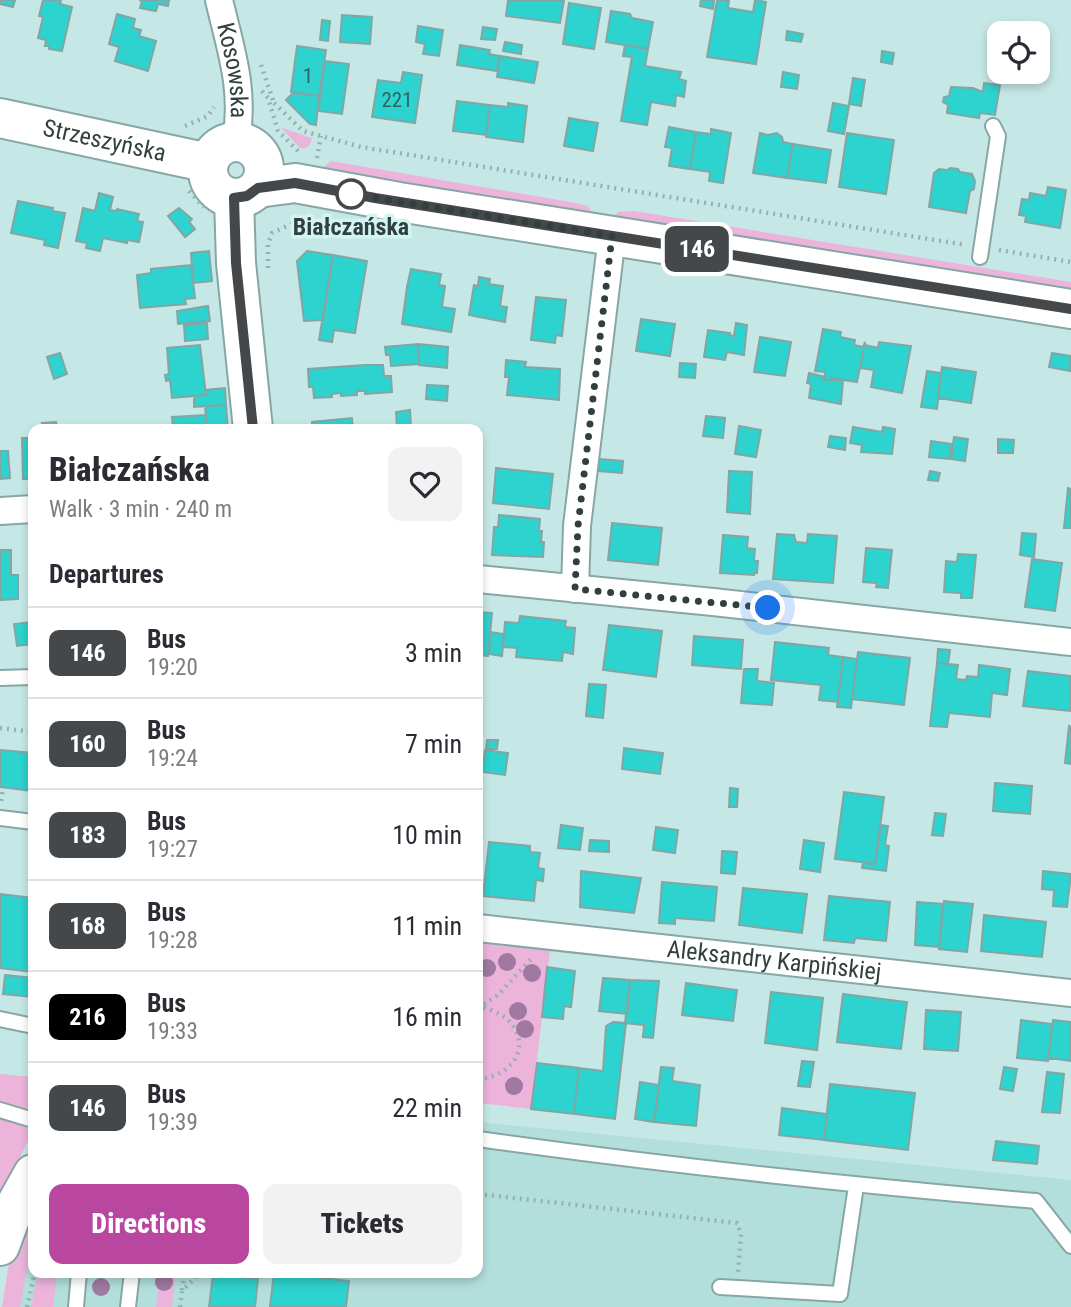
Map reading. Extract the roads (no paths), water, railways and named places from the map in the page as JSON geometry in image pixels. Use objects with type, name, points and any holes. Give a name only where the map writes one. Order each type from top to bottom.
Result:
[{"type":"street","name":"Kosowska","points":[[219,0],[240,89],[240,119],[232,171]]},
{"type":"street","name":"Strzeszyńska","points":[[0,118],[301,187],[1071,309]]},
{"type":"street","points":[[232,171],[236,263],[252,424]]},
{"type":"street","points":[[575,589],[578,526],[612,236]]},
{"type":"street","points":[[0,511],[28,509]]},
{"type":"street","points":[[483,580],[1071,642]]},
{"type":"street","name":"Aleksandry Karpińskiej","points":[[483,929],[1071,993]]},
{"type":"street","points":[[0,1246],[14,1208],[28,1183]]},
{"type":"lane","points":[[981,252],[998,136],[993,127]]},
{"type":"lane","points":[[0,678],[28,677]]},
{"type":"lane","points":[[0,818],[28,821]]},
{"type":"lane","points":[[0,1019],[28,1025]]},
{"type":"lane","points":[[0,1110],[28,1118]]},
{"type":"lane","points":[[483,1140],[632,1161],[856,1186],[1036,1201],[1071,1246]]},
{"type":"lane","points":[[720,1287],[840,1294],[856,1186]]},
{"type":"lane","points":[[76,1307],[78,1278]]},
{"type":"lane","points":[[128,1307],[131,1278]]},
{"type":"place","name":"Białczańska","points":[[351,194]]}]
